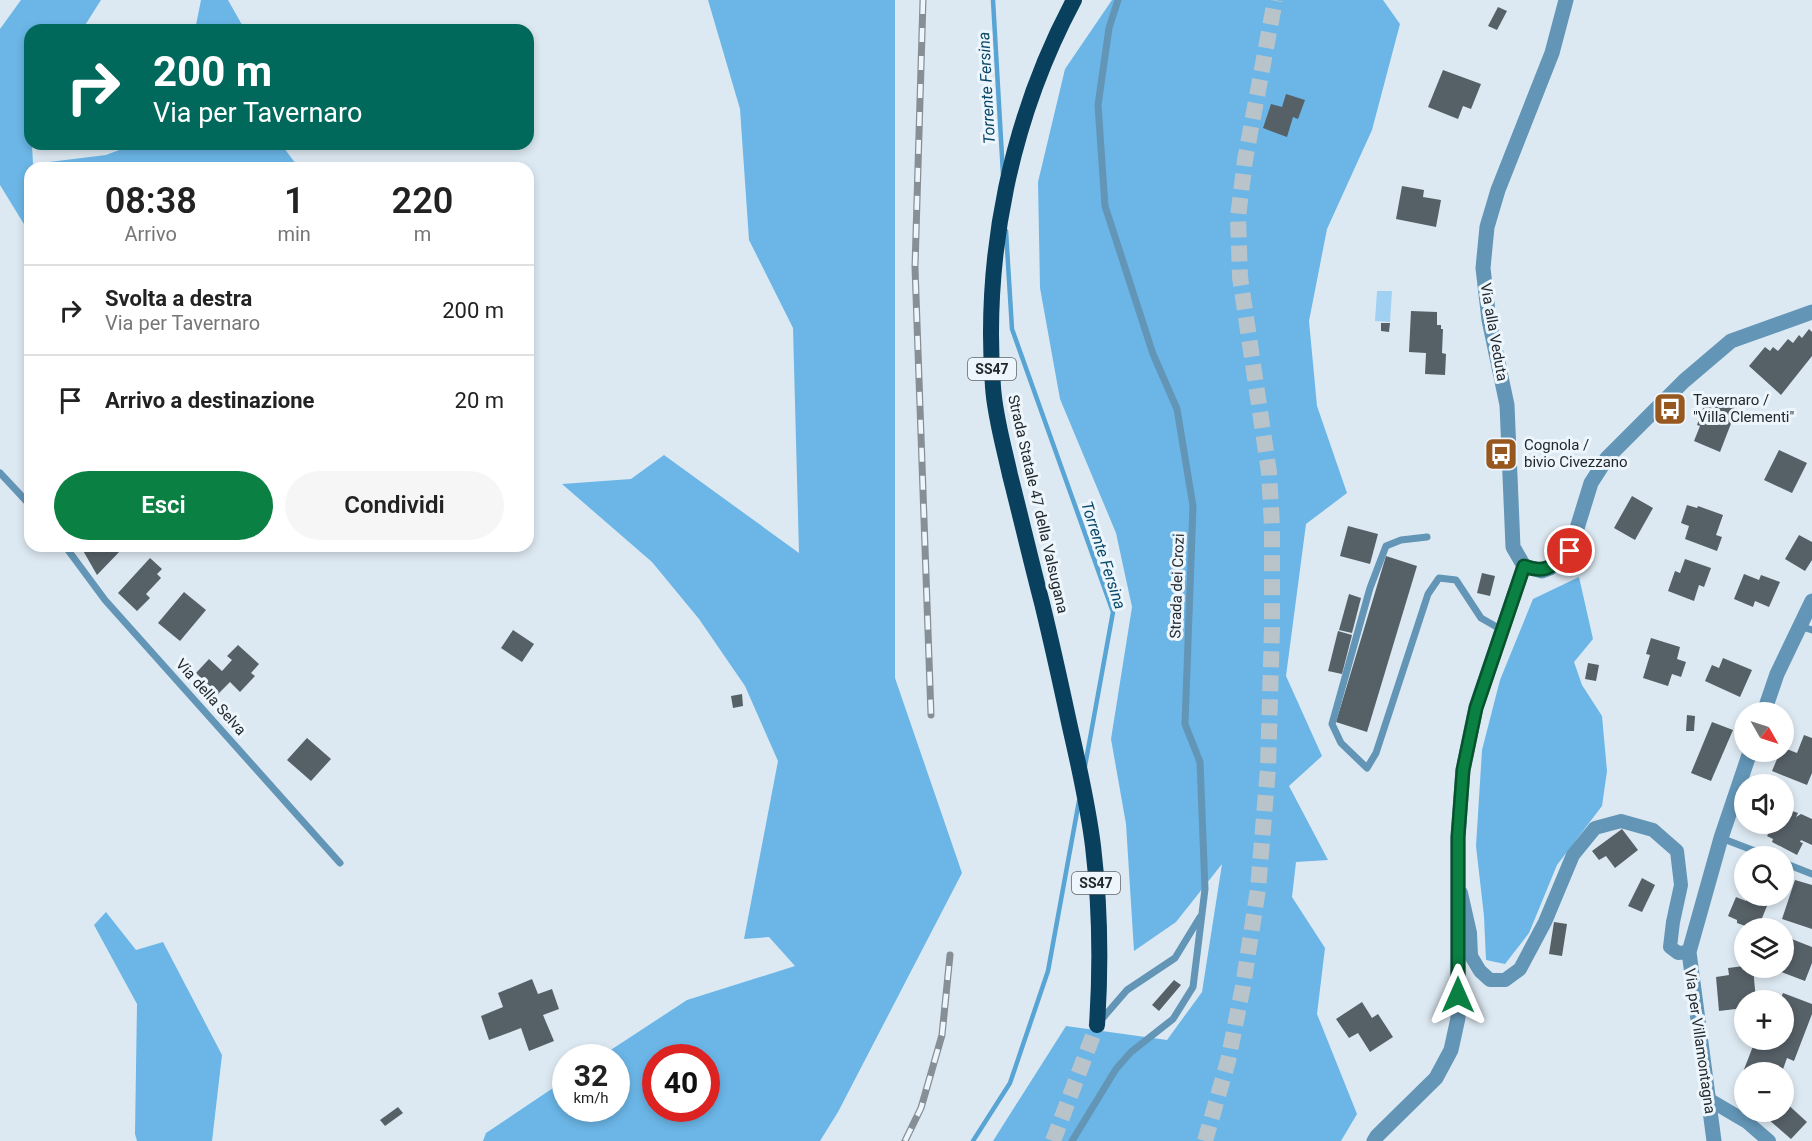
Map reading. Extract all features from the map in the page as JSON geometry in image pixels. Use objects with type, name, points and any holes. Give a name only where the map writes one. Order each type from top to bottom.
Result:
[{"type":"highway","name":"Strada Statale 47 della Valsugana","points":[[1074,0],[1061,24],[1024,120],[1003,203],[995,249],[993,389],[1002,438],[1049,630],[1087,806],[1093,848],[1099,933],[1100,976],[1097,1025]]},
{"type":"street","name":"Via alla Veduta","points":[[1524,566],[1513,547],[1507,405],[1489,320],[1483,268],[1487,227],[1498,190],[1552,53],[1566,0]]},
{"type":"street","points":[[1374,1141],[1436,1078],[1451,1050],[1458,1018],[1458,837],[1463,770],[1476,708],[1524,566],[1542,571],[1550,568],[1570,551],[1591,483],[1607,458],[1684,381],[1731,341],[1812,312]]},
{"type":"street","points":[[1768,702],[1778,674],[1806,628],[1812,601]]},
{"type":"street","name":"Via per Villamontagna","points":[[1714,1141],[1689,952],[1721,838],[1747,762]]},
{"type":"street","points":[[1458,880],[1470,933],[1471,956],[1480,971],[1490,980],[1505,980],[1520,969],[1545,922],[1573,855],[1595,828],[1621,821],[1653,830],[1677,851],[1681,885],[1670,947],[1678,953],[1689,952]]},
{"type":"street","points":[[1708,1099],[1747,1122],[1769,1141]]},
{"type":"lane","name":"Strada dei Crozi","points":[[1071,1141],[1116,1069],[1131,1052],[1173,1019],[1193,987],[1205,890],[1200,762],[1185,724],[1193,506],[1177,409],[1153,354],[1105,206],[1098,105],[1109,28],[1118,0]]},
{"type":"lane","points":[[0,473],[24,499]]},
{"type":"lane","points":[[1426,537],[1401,540],[1386,546],[1370,588],[1332,724],[1341,743],[1367,768],[1376,753],[1428,594],[1439,578],[1456,580],[1481,618],[1502,630]]},
{"type":"lane","name":"Via della Selva","points":[[69,552],[105,600],[340,863]]},
{"type":"lane","points":[[1721,838],[1742,846]]},
{"type":"lane","points":[[1794,867],[1812,874]]},
{"type":"lane","points":[[1097,1025],[1127,990],[1175,958],[1203,912]]},
{"type":"shaded area","points":[[21,0],[101,0],[86,24],[24,24],[24,150],[32,150],[33,162],[24,162],[24,224],[0,185],[0,29]]},
{"type":"shaded area","points":[[201,0],[228,0],[242,24],[196,24]]},
{"type":"shaded area","points":[[708,0],[895,0],[895,678],[962,873],[838,1112],[820,1141],[483,1141],[486,1133],[552,1089],[552,1122],[630,1122],[630,1044],[620,1044],[687,1000],[795,966],[769,937],[744,939],[778,761],[745,686],[699,619],[652,562],[562,484],[631,479],[664,455],[799,553],[793,328],[749,240],[740,109]]},
{"type":"shaded area","points":[[1112,0],[1383,0],[1400,24],[1372,130],[1327,229],[1309,321],[1317,406],[1347,493],[1306,524],[1286,676],[1322,756],[1289,786],[1328,860],[1296,862],[1292,897],[1325,948],[1317,1014],[1357,1114],[1341,1141],[993,1141],[1066,1026],[1167,1040],[1202,992],[1222,864],[1176,922],[1134,951],[1126,824],[1111,739],[1132,607],[1116,533],[1060,399],[1040,288],[1038,182],[1065,69]]},
{"type":"shaded area","points":[[119,150],[286,150],[294,162],[49,162],[106,155]]},
{"type":"shaded area","points":[[1377,291],[1392,291],[1390,322],[1375,321]]},
{"type":"shaded area","points":[[1579,577],[1593,639],[1574,662],[1582,685],[1602,716],[1607,771],[1602,806],[1557,865],[1529,933],[1505,964],[1486,960],[1484,916],[1476,846],[1482,750],[1500,680],[1533,599]]},
{"type":"shaded area","points":[[106,912],[136,950],[163,942],[222,1055],[212,1141],[137,1141],[135,1134],[137,1004],[94,925]]},
{"type":"building","points":[[1498,7],[1507,11],[1497,30],[1488,26]]},
{"type":"building","points":[[1443,70],[1481,84],[1471,109],[1463,106],[1458,119],[1428,107]]},
{"type":"building","points":[[1286,94],[1305,100],[1298,119],[1293,117],[1287,137],[1263,128],[1271,104],[1282,107]]},
{"type":"building","points":[[1402,186],[1424,190],[1423,197],[1441,200],[1436,227],[1396,219]]},
{"type":"building","points":[[1411,311],[1437,312],[1437,325],[1441,325],[1443,329],[1442,353],[1446,354],[1445,375],[1425,374],[1426,353],[1409,352]]},
{"type":"building","points":[[1381,323],[1390,323],[1389,332],[1381,331]]},
{"type":"building","points":[[1809,329],[1812,332],[1812,356],[1781,395],[1749,366],[1765,347],[1770,351],[1773,347],[1778,351],[1788,339],[1793,343],[1799,335],[1802,338]]},
{"type":"building","points":[[1708,395],[1737,408],[1720,452],[1694,441]]},
{"type":"building","points":[[1779,450],[1807,463],[1792,493],[1764,480]]},
{"type":"building","points":[[1632,496],[1653,508],[1635,540],[1614,528]]},
{"type":"building","points":[[1687,505],[1697,508],[1698,506],[1723,515],[1716,535],[1722,537],[1717,551],[1685,539],[1689,526],[1681,523]]},
{"type":"building","points":[[1348,526],[1378,534],[1370,564],[1340,556]]},
{"type":"building","points":[[1799,535],[1812,542],[1812,560],[1805,571],[1785,559]]},
{"type":"building","points":[[84,552],[119,552],[97,575]]},
{"type":"building","points":[[1386,556],[1417,566],[1367,732],[1336,722]]},
{"type":"building","points":[[150,558],[162,569],[157,574],[161,578],[146,594],[150,598],[137,611],[118,593]]},
{"type":"building","points":[[1685,559],[1711,568],[1704,587],[1699,585],[1694,601],[1668,591],[1675,571],[1680,573]]},
{"type":"building","points":[[1482,573],[1495,576],[1490,596],[1477,593]]},
{"type":"building","points":[[1744,574],[1759,580],[1761,575],[1780,582],[1769,607],[1755,601],[1753,607],[1734,599]]},
{"type":"building","points":[[184,592],[206,610],[180,641],[158,623]]},
{"type":"building","points":[[1349,594],[1361,598],[1352,633],[1339,630]]},
{"type":"building","points":[[513,630],[534,644],[522,662],[501,648]]},
{"type":"building","points":[[1338,631],[1352,635],[1342,674],[1328,671]]},
{"type":"building","points":[[1651,638],[1680,647],[1677,659],[1686,662],[1681,677],[1672,674],[1668,686],[1643,678],[1650,655],[1646,654]]},
{"type":"building","points":[[238,645],[259,664],[251,673],[255,676],[240,692],[230,682],[218,694],[196,673],[209,659],[222,671],[232,660],[227,656]]},
{"type":"building","points":[[1723,658],[1752,670],[1740,697],[1705,681],[1712,665],[1719,668]]},
{"type":"building","points":[[1588,663],[1599,665],[1596,681],[1585,679]]},
{"type":"building","points":[[742,694],[743,706],[733,708],[731,696]]},
{"type":"building","points":[[1687,715],[1695,716],[1694,731],[1686,731]]},
{"type":"building","points":[[1712,722],[1733,730],[1711,781],[1691,773]]},
{"type":"building","points":[[1804,735],[1812,738],[1812,773],[1807,785],[1794,780],[1794,774],[1780,774],[1772,771],[1776,762],[1794,762],[1794,752],[1797,753]]},
{"type":"building","points":[[307,738],[331,759],[311,781],[287,760]]},
{"type":"building","points":[[1794,812],[1798,813],[1796,817],[1801,814],[1812,819],[1812,845],[1801,840],[1800,842],[1803,843],[1797,855],[1794,853],[1794,846],[1780,846],[1767,836],[1768,834],[1794,834]]},
{"type":"building","points":[[1622,829],[1638,850],[1615,868],[1606,856],[1599,860],[1592,851]]},
{"type":"building","points":[[1642,878],[1655,885],[1642,912],[1628,906]]},
{"type":"building","points":[[1795,880],[1812,885],[1812,929],[1794,923],[1794,918],[1782,918],[1786,906],[1794,906]]},
{"type":"building","points":[[1734,902],[1734,906],[1767,906],[1762,918],[1734,919],[1728,916]]},
{"type":"building","points":[[1554,922],[1567,924],[1562,956],[1549,954]]},
{"type":"building","points":[[1794,940],[1812,947],[1812,963],[1805,981],[1794,977]]},
{"type":"building","points":[[1734,967],[1734,978],[1754,978],[1755,990],[1734,990],[1734,1009],[1719,1011],[1716,977],[1729,975],[1728,968]]},
{"type":"building","points":[[532,979],[538,994],[552,989],[559,1009],[543,1015],[554,1041],[529,1051],[521,1028],[489,1040],[481,1016],[503,1007],[498,993]]},
{"type":"building","points":[[1174,980],[1181,985],[1159,1011],[1152,1005]]},
{"type":"building","points":[[1794,997],[1812,1004],[1812,1014],[1794,1061],[1787,1058],[1786,1062],[1747,1062],[1752,1050],[1794,1050]]},
{"type":"building","points":[[1362,1002],[1372,1018],[1378,1014],[1393,1037],[1370,1052],[1358,1033],[1349,1038],[1336,1019]]},
{"type":"building","points":[[398,1107],[403,1113],[385,1126],[380,1120]]},
{"type":"building","points":[[1794,1110],[1807,1122],[1791,1139],[1771,1122],[1794,1122]]},
{"type":"waterway","name":"Torrente Fersina","points":[[993,0],[1003,174]]},
{"type":"waterway","name":"Torrente Fersina","points":[[1006,231],[1012,329],[1113,612],[1085,766]]},
{"type":"waterway","name":"Torrente Fersina","points":[[973,1141],[1010,1083],[1048,971],[1079,801]]},
{"type":"tunnel","points":[[1205,1141],[1228,1061],[1243,986],[1258,889],[1268,768],[1272,526],[1269,472],[1240,277],[1238,217],[1245,160],[1275,0]]},
{"type":"tunnel","points":[[1053,1141],[1097,1025]]},
{"type":"railway","points":[[923,0],[915,267],[931,715]]},
{"type":"railway","points":[[905,1141],[921,1108],[942,1035],[950,955]]},
{"type":"place","name":"Tavernaro / \"Villa Clementi\"","points":[[1670,409]]},
{"type":"place","name":"Cognola / bivio Civezzano","points":[[1501,454]]},
{"type":"route","points":[[1458,995],[1458,837],[1463,770],[1476,708],[1524,566],[1542,571],[1550,568],[1570,551]]}]
